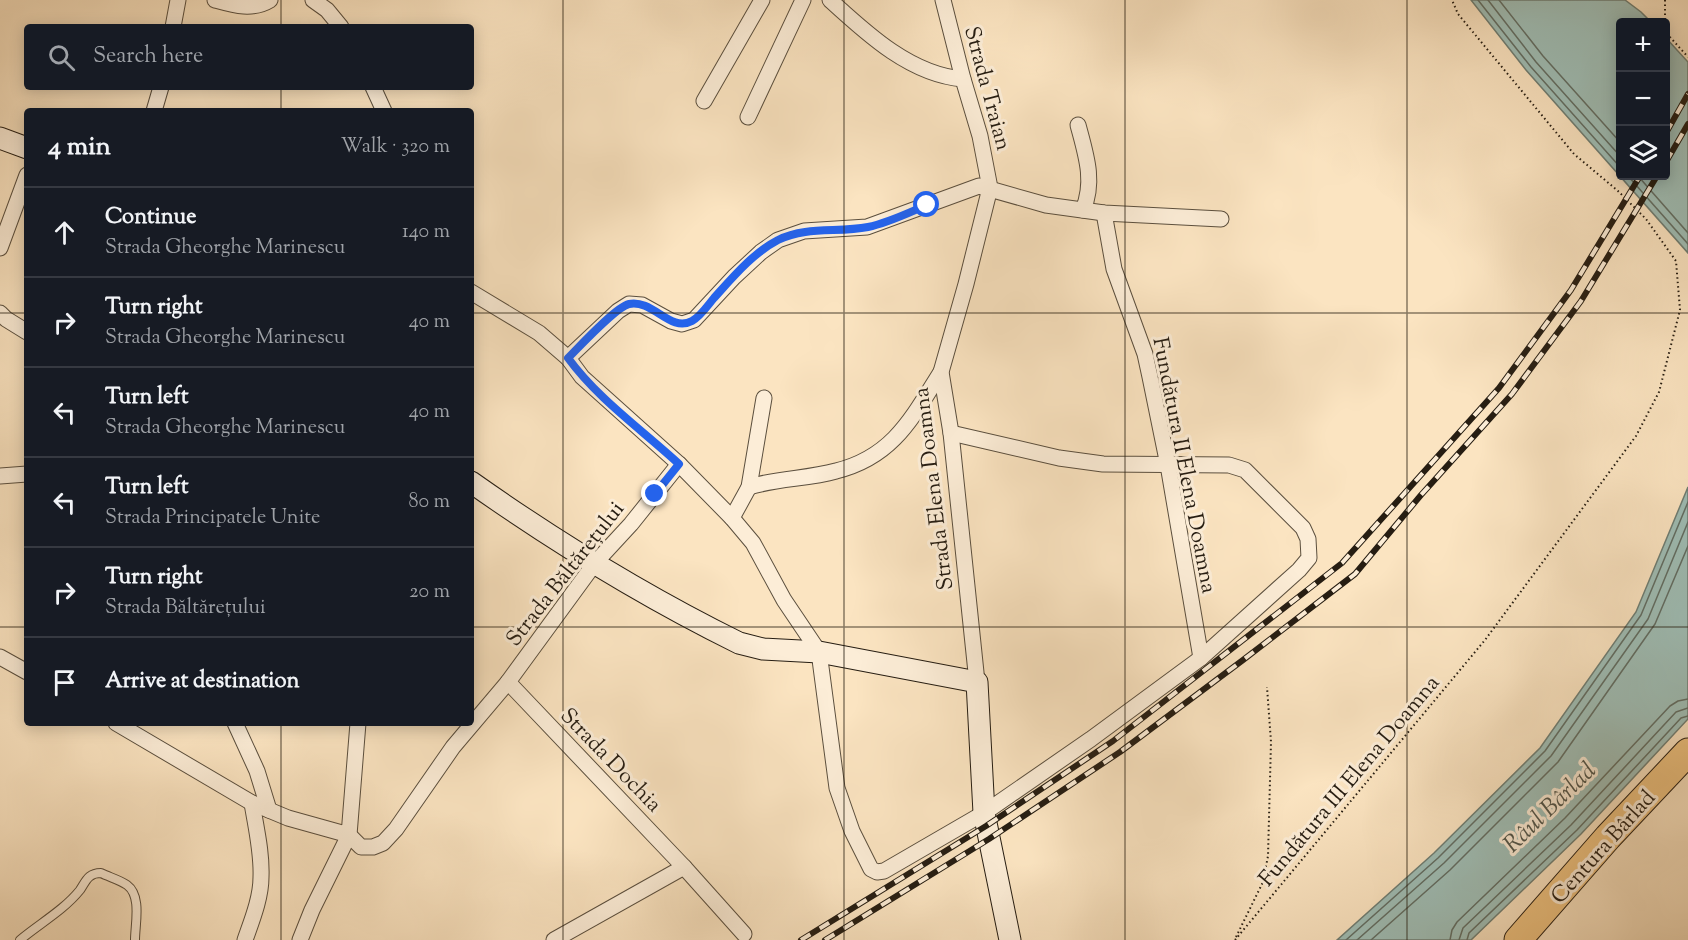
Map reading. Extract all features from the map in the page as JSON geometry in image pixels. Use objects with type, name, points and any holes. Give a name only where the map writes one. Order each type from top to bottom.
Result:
[{"type":"highway","name":"Centura Bârlad","points":[[1518,940],[1608,837],[1688,752]]},
{"type":"street","points":[[174,24],[178,0]]},
{"type":"street","points":[[215,0],[238,6],[255,7],[270,0]]},
{"type":"street","points":[[313,0],[327,10],[339,24]]},
{"type":"street","points":[[704,101],[762,0]]},
{"type":"street","points":[[748,117],[803,0]]},
{"type":"street","points":[[830,0],[885,47],[945,78],[963,79]]},
{"type":"street","name":"Strada Traian","points":[[943,0],[980,136],[990,188]]},
{"type":"street","points":[[155,108],[160,90]]},
{"type":"street","points":[[374,90],[383,108]]},
{"type":"street","points":[[1078,125],[1088,162],[1090,194],[1083,210]]},
{"type":"street","points":[[0,138],[24,147]]},
{"type":"street","points":[[0,248],[24,183]]},
{"type":"street","points":[[568,358],[618,311],[629,304],[642,305],[671,321],[682,324],[694,320],[734,277],[778,240],[804,231],[867,227],[979,186],[1046,205],[1104,213],[1221,219]]},
{"type":"street","name":"Strada Elena Doamna","points":[[977,682],[951,433],[941,372],[990,188]]},
{"type":"street","name":"Fundătura II Elena Doamna","points":[[1104,213],[1114,269],[1145,354],[1168,465],[1201,658]]},
{"type":"street","points":[[474,294],[539,333],[568,358],[582,377],[679,464],[753,543],[784,600],[819,652],[837,788],[852,831],[871,869],[877,872],[884,871],[984,813],[1091,739],[1201,658],[1299,570],[1309,558],[1308,539],[1303,528],[1245,470],[1229,465],[1131,465],[1070,460],[951,433]]},
{"type":"street","points":[[0,313],[6,320],[24,330]]},
{"type":"street","points":[[749,487],[764,482],[836,472],[882,451],[905,428],[941,372]]},
{"type":"street","points":[[732,518],[749,487],[764,398]]},
{"type":"street","name":"Strada Băltărețului","points":[[474,722],[508,682],[595,563],[632,524],[679,464]]},
{"type":"street","points":[[0,476],[24,474]]},
{"type":"street","points":[[474,484],[518,515],[595,563],[739,643],[763,649],[819,652],[977,682],[984,813],[1010,940]]},
{"type":"street","points":[[0,657],[24,670]]},
{"type":"street","name":"Strada Dochia","points":[[508,682],[684,867],[744,934]]},
{"type":"street","points":[[121,726],[252,803],[288,818],[349,835]]},
{"type":"street","points":[[236,726],[257,771],[269,810]]},
{"type":"street","points":[[300,940],[312,910],[349,835],[358,726]]},
{"type":"street","name":"Strada Băltărețului","points":[[349,835],[361,847],[373,848],[383,843],[396,829],[453,747],[471,726]]},
{"type":"street","points":[[1533,940],[1597,865],[1688,770]]},
{"type":"street","points":[[245,940],[256,909],[261,878],[259,844],[252,803]]},
{"type":"street","points":[[554,940],[684,867]]},
{"type":"lane","points":[[20,940],[53,915],[79,891],[88,877],[96,873],[101,873],[127,885],[132,891],[136,908],[135,940]]},
{"type":"path","name":"Fundătura III Elena Doamna","points":[[1235,940],[1485,640],[1636,436],[1659,393],[1680,310],[1676,261],[1646,219],[1618,191],[1574,154],[1458,14],[1452,0]]},
{"type":"path","points":[[1665,0],[1665,18]]},
{"type":"path","points":[[1670,37],[1688,57]]},
{"type":"path","name":"Fundătura III Elena Doamna","points":[[1235,940],[1263,882],[1268,856],[1272,742],[1267,687]]},
{"type":"water","points":[[1471,0],[1625,0],[1647,18],[1616,18],[1616,172],[1526,70]]},
{"type":"water","points":[[1670,42],[1688,62],[1688,253],[1623,180],[1670,180]]},
{"type":"water","name":"Râul Bârlad","points":[[1688,487],[1688,719],[1581,834],[1471,940],[1337,940],[1434,853],[1540,748],[1636,612]]},
{"type":"railway","points":[[1670,126],[1688,94]]},
{"type":"railway","points":[[1670,155],[1688,124]]},
{"type":"railway","points":[[801,940],[986,826],[1113,741],[1342,563],[1499,388],[1571,290],[1638,180]]},
{"type":"railway","points":[[825,940],[989,839],[1120,752],[1355,574],[1421,495],[1512,394],[1581,301],[1655,180]]},
{"type":"route","points":[[655,494],[679,464],[582,377],[568,358],[618,311],[629,304],[642,305],[671,321],[682,324],[694,320],[734,277],[778,240],[804,231],[867,227],[927,205]]}]
